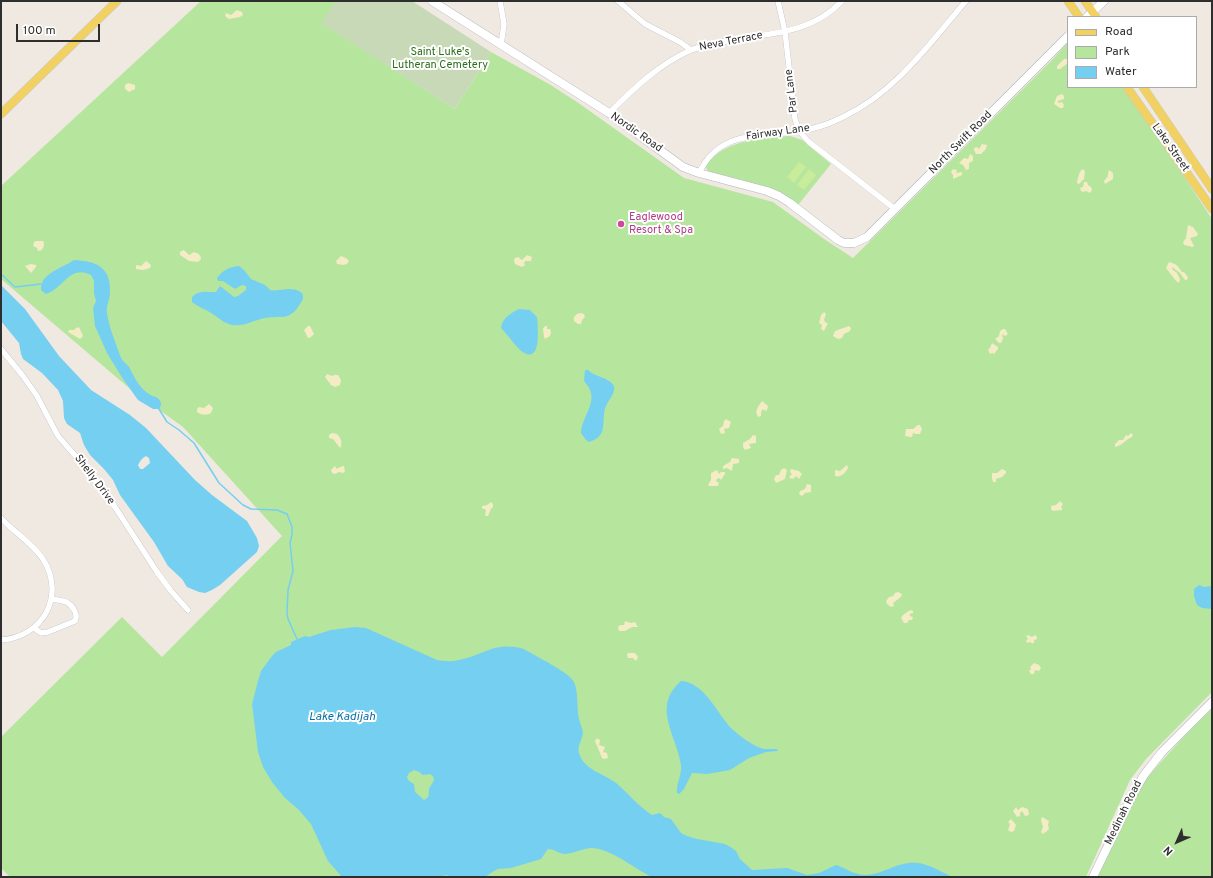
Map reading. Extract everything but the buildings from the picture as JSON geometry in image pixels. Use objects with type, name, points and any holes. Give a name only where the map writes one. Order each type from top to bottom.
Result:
[{"type":"main road","points":[[1,114],[117,1]]},
{"type":"main road","points":[[1068,1],[1078,16]]},
{"type":"main road","points":[[1085,1],[1092,15]]},
{"type":"main road","name":"Lake Street","points":[[1128,88],[1212,209]]},
{"type":"main road","name":"Lake Street","points":[[1144,88],[1212,189]]},
{"type":"street","name":"Nordic Road","points":[[432,1],[609,113],[683,167],[779,196],[834,238],[844,243],[850,243]]},
{"type":"street","points":[[500,1],[504,24],[501,45]]},
{"type":"street","points":[[618,1],[645,24],[680,42],[691,50]]},
{"type":"street","name":"Par Lane","points":[[778,1],[785,32],[795,119],[799,131]]},
{"type":"street","name":"Neva Terrace","points":[[609,113],[646,78],[663,66],[691,50],[734,39],[785,32],[807,26],[819,19],[842,1]]},
{"type":"street","name":"Fairway Lane","points":[[699,173],[707,159],[713,153],[730,143],[750,136],[816,128],[843,118],[863,107],[887,90],[907,70],[966,1]]},
{"type":"street","points":[[1092,15],[1104,1]]},
{"type":"street","name":"North Swift Road","points":[[850,243],[859,242],[867,237],[1067,37]]},
{"type":"street","points":[[799,131],[809,142],[895,209]]},
{"type":"street","name":"Shelly Drive","points":[[1,349],[37,396],[58,436],[85,467],[128,527],[157,572],[188,610]]},
{"type":"street","points":[[1,518],[42,558],[49,572],[53,590],[45,614],[34,628],[24,635],[1,640]]},
{"type":"street","points":[[34,628],[41,633],[48,632],[75,621],[77,617],[76,613],[68,603],[51,599]]},
{"type":"street","name":"Medinah Road","points":[[1094,877],[1134,792],[1144,775],[1162,752],[1212,702]]},
{"type":"green space","points":[[201,1],[336,1],[322,23],[455,109],[491,52],[549,84],[577,102],[684,178],[773,202],[853,258],[1053,59],[1067,43],[1067,88],[1126,88],[1212,219],[1212,692],[1146,759],[1130,780],[1086,877],[10,877],[1,868],[1,737],[122,617],[162,657],[282,536],[183,427],[142,399],[1,279],[1,186]]},
{"type":"green space","name":"Saint Luke's Lutheran Cemetery","points":[[336,1],[412,1],[491,52],[455,109],[321,23]]},
{"type":"green space","points":[[790,136],[802,140],[831,164],[798,205],[708,171],[706,168],[707,163],[714,156],[732,146],[750,140]]},
{"type":"green space","points":[[799,162],[806,167],[794,183],[787,177]]},
{"type":"green space","points":[[809,169],[816,175],[804,190],[797,185]]},
{"type":"green space","points":[[1212,705],[1212,877],[1097,877],[1144,781]]},
{"type":"sand","points":[[237,10],[242,12],[243,15],[229,19],[225,16],[226,13],[231,15]]},
{"type":"sand","points":[[1064,59],[1067,59],[1067,64],[1060,69],[1057,69],[1057,66]]},
{"type":"sand","points":[[128,83],[135,85],[135,89],[129,92],[125,89],[125,85]]},
{"type":"sand","points":[[1062,94],[1064,99],[1058,101],[1058,103],[1062,102],[1064,105],[1063,108],[1060,108],[1054,104],[1057,96]]},
{"type":"sand","points":[[982,144],[987,145],[986,149],[981,154],[976,154],[974,148],[977,147],[979,149]]},
{"type":"sand","points":[[970,154],[973,156],[973,161],[969,163],[969,169],[966,170],[963,165],[959,163],[964,158],[968,159]]},
{"type":"sand","points":[[953,169],[957,170],[956,173],[962,172],[962,175],[953,179],[951,172]]},
{"type":"sand","points":[[1082,169],[1085,171],[1084,179],[1079,184],[1077,181]]},
{"type":"sand","points":[[1109,170],[1113,173],[1113,179],[1105,184],[1104,181],[1108,176]]},
{"type":"sand","points":[[1084,182],[1087,182],[1091,187],[1092,190],[1090,193],[1081,191],[1080,188],[1083,187]]},
{"type":"sand","points":[[1188,225],[1193,227],[1198,234],[1197,236],[1190,238],[1194,246],[1193,247],[1184,245],[1183,242],[1186,238]]},
{"type":"sand","points":[[43,241],[44,246],[41,250],[38,251],[37,248],[33,246],[34,242]]},
{"type":"sand","points":[[183,250],[189,255],[194,252],[197,253],[200,255],[201,259],[198,262],[189,261],[180,255],[180,252]]},
{"type":"sand","points":[[527,255],[532,257],[531,261],[525,261],[525,265],[522,267],[515,264],[515,258],[518,257],[522,260]]},
{"type":"sand","points":[[341,256],[349,261],[347,264],[337,264],[336,261]]},
{"type":"sand","points":[[146,261],[151,265],[150,268],[143,270],[136,269],[136,265],[141,266]]},
{"type":"sand","points":[[1169,262],[1178,266],[1182,272],[1184,272],[1188,277],[1187,280],[1185,280],[1180,273],[1172,267],[1180,279],[1179,283],[1176,281],[1166,268]]},
{"type":"sand","points":[[31,264],[36,265],[36,267],[31,273],[25,266]]},
{"type":"sand","points":[[824,312],[826,314],[824,320],[828,323],[824,331],[821,329],[822,325],[819,323],[821,315]]},
{"type":"sand","points":[[577,314],[584,314],[585,317],[581,324],[578,324],[574,321],[574,318]]},
{"type":"sand","points":[[310,326],[314,334],[308,338],[304,330]]},
{"type":"sand","points":[[547,326],[547,329],[550,329],[551,332],[550,336],[545,339],[543,329]]},
{"type":"sand","points":[[849,326],[851,328],[850,331],[844,334],[842,338],[838,339],[833,336],[835,331]]},
{"type":"sand","points":[[79,327],[83,336],[80,339],[68,332],[69,330],[74,330]]},
{"type":"sand","points":[[1005,329],[1008,334],[1005,336],[1002,334],[1003,339],[1001,343],[999,343],[995,339],[999,336],[1000,331]]},
{"type":"sand","points":[[992,343],[998,347],[998,349],[994,354],[990,354],[988,349]]},
{"type":"sand","points":[[327,374],[332,376],[338,375],[341,380],[340,385],[335,387],[331,385],[325,377]]},
{"type":"sand","points":[[762,401],[768,406],[767,410],[766,411],[763,409],[761,416],[758,417],[756,411]]},
{"type":"sand","points":[[209,404],[213,408],[211,413],[204,415],[197,412],[199,407],[204,408]]},
{"type":"sand","points":[[726,419],[731,422],[729,428],[724,429],[725,433],[721,434],[719,429],[723,426]]},
{"type":"sand","points":[[920,425],[922,429],[920,434],[913,433],[912,437],[905,436],[906,429],[913,429]]},
{"type":"sand","points":[[332,433],[337,434],[340,439],[340,448],[333,439],[329,438],[329,435]]},
{"type":"sand","points":[[1131,433],[1133,435],[1132,437],[1115,447],[1115,444],[1119,440],[1123,440],[1126,435],[1128,436]]},
{"type":"sand","points":[[753,435],[756,436],[756,443],[749,444],[751,448],[745,450],[743,443],[750,439]]},
{"type":"sand","points":[[732,458],[739,459],[739,463],[733,464],[732,471],[727,468],[723,469],[723,466],[730,462]]},
{"type":"sand","points":[[847,465],[848,467],[845,473],[835,476],[835,470],[840,471]]},
{"type":"sand","points":[[335,466],[337,469],[344,466],[345,472],[335,474],[332,473],[331,470]]},
{"type":"sand","points":[[784,468],[787,470],[785,479],[776,483],[774,479],[776,475],[779,475],[781,470]]},
{"type":"sand","points":[[791,469],[799,471],[802,474],[799,479],[796,476],[793,479],[789,477],[792,474],[790,472]]},
{"type":"sand","points":[[1002,469],[1006,471],[1006,473],[1002,477],[996,479],[996,482],[993,482],[992,473],[997,473]]},
{"type":"sand","points":[[717,470],[719,474],[721,472],[725,472],[725,474],[721,480],[719,478],[717,479],[716,481],[719,483],[718,486],[709,486],[711,473]]},
{"type":"sand","points":[[807,484],[811,485],[811,492],[805,493],[802,496],[799,494],[800,491],[805,489]]},
{"type":"sand","points":[[1060,501],[1063,504],[1061,507],[1062,510],[1053,511],[1051,506],[1056,505]]},
{"type":"sand","points":[[491,502],[493,507],[488,516],[486,516],[486,510],[482,508],[482,506]]},
{"type":"sand","points":[[898,592],[902,594],[901,597],[893,603],[894,606],[891,607],[886,601],[889,597]]},
{"type":"sand","points":[[911,610],[913,611],[913,613],[910,614],[910,616],[913,617],[912,620],[904,623],[901,618]]},
{"type":"sand","points":[[625,621],[631,623],[635,622],[638,627],[632,627],[625,631],[619,631],[618,627],[620,625],[624,625]]},
{"type":"sand","points":[[1028,635],[1032,637],[1035,635],[1037,637],[1037,639],[1034,640],[1034,643],[1027,643],[1026,641],[1028,639],[1026,636]]},
{"type":"sand","points":[[628,653],[635,653],[638,657],[636,661],[633,658],[628,658]]},
{"type":"sand","points":[[1034,663],[1039,665],[1041,668],[1039,671],[1035,670],[1034,674],[1031,674],[1029,671],[1031,669],[1030,667]]},
{"type":"sand","points":[[596,739],[599,739],[600,741],[599,745],[605,747],[603,752],[607,753],[608,758],[602,758],[595,741]]},
{"type":"sand","points":[[1016,807],[1018,810],[1022,807],[1028,809],[1029,815],[1025,816],[1022,811],[1020,816],[1017,817],[1013,811]]},
{"type":"sand","points":[[1042,817],[1049,821],[1049,829],[1043,834],[1041,832],[1043,827],[1041,820]]},
{"type":"sand","points":[[1011,819],[1016,825],[1014,831],[1011,832],[1008,830],[1010,824],[1008,822]]},
{"type":"water","points":[[74,260],[95,264],[105,271],[110,283],[110,295],[107,310],[108,319],[121,358],[129,367],[142,389],[159,399],[161,406],[159,409],[153,409],[138,400],[107,353],[95,326],[93,308],[96,301],[94,281],[91,275],[84,272],[78,272],[67,278],[58,287],[46,294],[41,290],[44,279],[48,275]]},
{"type":"water","points":[[239,266],[251,279],[265,285],[270,290],[294,289],[302,293],[302,301],[296,310],[289,316],[265,318],[236,325],[226,323],[192,302],[192,297],[197,293],[216,292],[220,286],[234,297],[246,290],[246,286],[242,285],[235,289],[223,281],[218,281],[217,278],[226,269]]},
{"type":"water","points":[[1,285],[25,309],[59,356],[91,390],[130,415],[146,428],[195,480],[212,495],[247,521],[257,538],[259,546],[257,552],[220,585],[212,590],[205,593],[187,587],[182,579],[168,566],[154,542],[120,495],[113,480],[90,455],[84,445],[80,433],[67,424],[64,418],[63,401],[58,390],[42,373],[23,359],[19,343],[1,321]],"holes":[[[146,456],[149,458],[150,463],[143,469],[140,469],[138,465],[141,460]]]},
{"type":"water","points":[[519,309],[530,310],[537,317],[538,337],[535,350],[532,354],[527,354],[520,350],[501,328],[503,321],[510,314]]},
{"type":"water","points":[[585,370],[588,370],[609,381],[614,386],[613,394],[604,411],[602,432],[600,436],[589,442],[581,433],[591,401],[589,388],[584,381]]},
{"type":"water","points":[[1199,585],[1204,587],[1212,586],[1212,609],[1202,608],[1197,605],[1194,596],[1194,589]]},
{"type":"water","name":"Lake Kadijah","points":[[355,627],[366,628],[437,660],[456,661],[497,648],[514,647],[524,649],[551,664],[566,674],[574,682],[577,693],[578,715],[583,733],[579,745],[581,759],[594,771],[616,783],[652,815],[660,813],[664,817],[671,819],[681,833],[687,836],[725,844],[736,851],[740,859],[752,870],[787,868],[807,875],[819,873],[836,865],[854,873],[865,875],[878,873],[900,865],[916,863],[929,866],[952,877],[652,877],[605,851],[590,848],[566,854],[548,849],[541,859],[511,868],[498,869],[485,877],[452,877],[446,875],[443,877],[342,877],[328,861],[311,824],[298,809],[285,798],[272,782],[263,767],[258,752],[252,704],[261,671],[276,652],[291,645],[291,642],[305,636],[309,637],[331,630]],"holes":[[[414,770],[423,775],[430,774],[433,776],[434,780],[429,789],[428,796],[424,800],[415,792],[414,784],[409,781],[407,777],[409,773]]]},
{"type":"water","points":[[681,681],[697,687],[703,692],[731,728],[742,737],[761,748],[777,749],[778,751],[766,752],[749,758],[730,770],[707,774],[692,773],[684,789],[679,794],[677,793],[681,765],[679,754],[668,722],[667,711],[668,701],[672,691]]},
{"type":"waterway","points":[[1,274],[15,287],[41,284]]},
{"type":"waterway","points":[[159,409],[167,422],[194,443],[219,483],[243,505],[251,509],[277,510],[287,514],[292,527],[290,543],[293,571],[288,590],[287,613],[288,619],[297,639]]},
{"type":"place","name":"Eaglewood Resort & Spa","points":[[621,224]]}]
